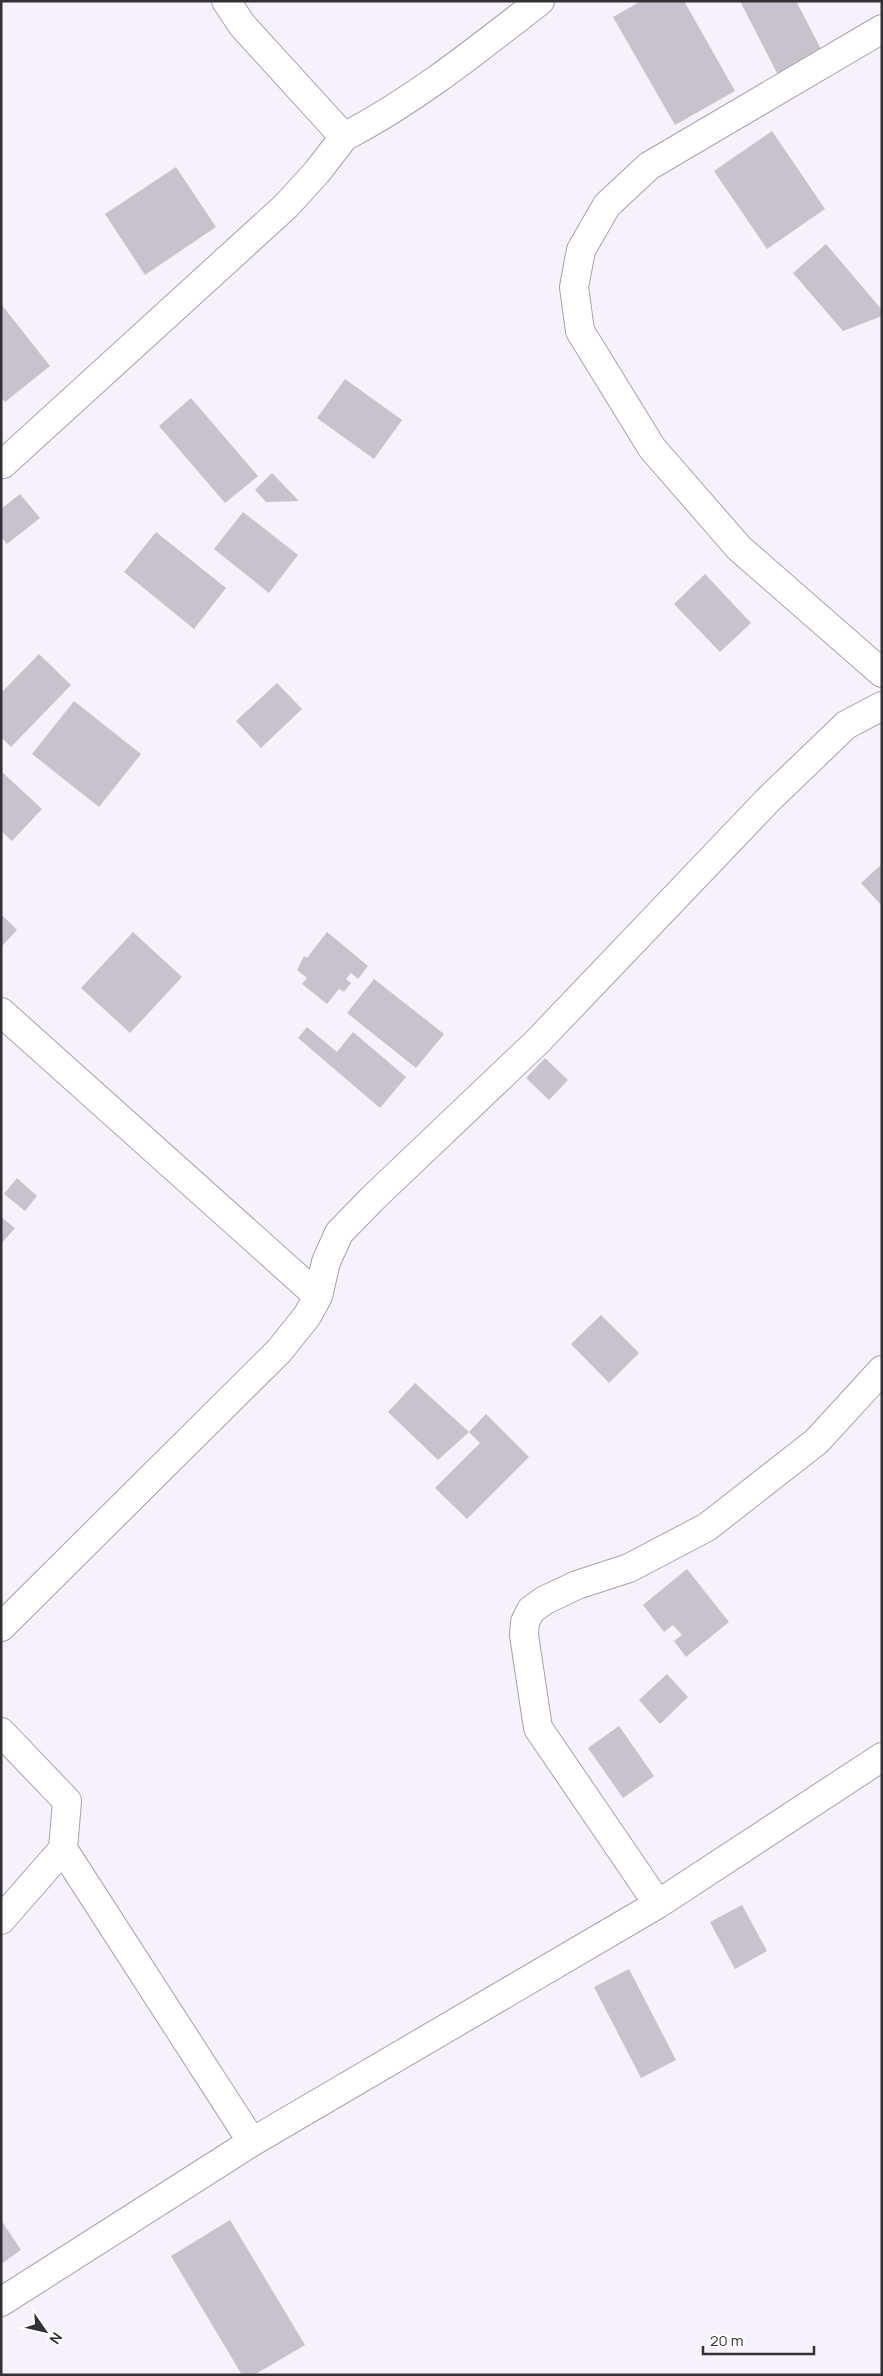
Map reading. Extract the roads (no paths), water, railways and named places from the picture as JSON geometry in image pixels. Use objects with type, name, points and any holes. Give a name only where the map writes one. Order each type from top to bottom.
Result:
[{"type":"street","points":[[226,1],[242,25],[344,137]]},
{"type":"street","points":[[3,464],[286,206],[318,172],[344,137],[382,117],[442,76],[540,1]]},
{"type":"street","points":[[882,29],[649,166],[607,205],[581,250],[574,287],[580,330],[652,448],[739,548],[882,673]]},
{"type":"street","points":[[1,1627],[279,1351],[307,1316],[318,1296],[326,1262],[339,1233],[536,1042],[768,800],[846,725],[882,706]]},
{"type":"street","points":[[1,1012],[318,1296]]},
{"type":"street","points":[[658,1904],[538,1728],[524,1635],[525,1622],[531,1610],[545,1600],[577,1585],[628,1568],[707,1527],[817,1441],[882,1370]]},
{"type":"street","points":[[1,1732],[67,1801],[63,1849],[1,1920]]},
{"type":"street","points":[[1,2302],[252,2142],[658,1904],[882,1757]]},
{"type":"street","points":[[63,1849],[252,2142]]}]
